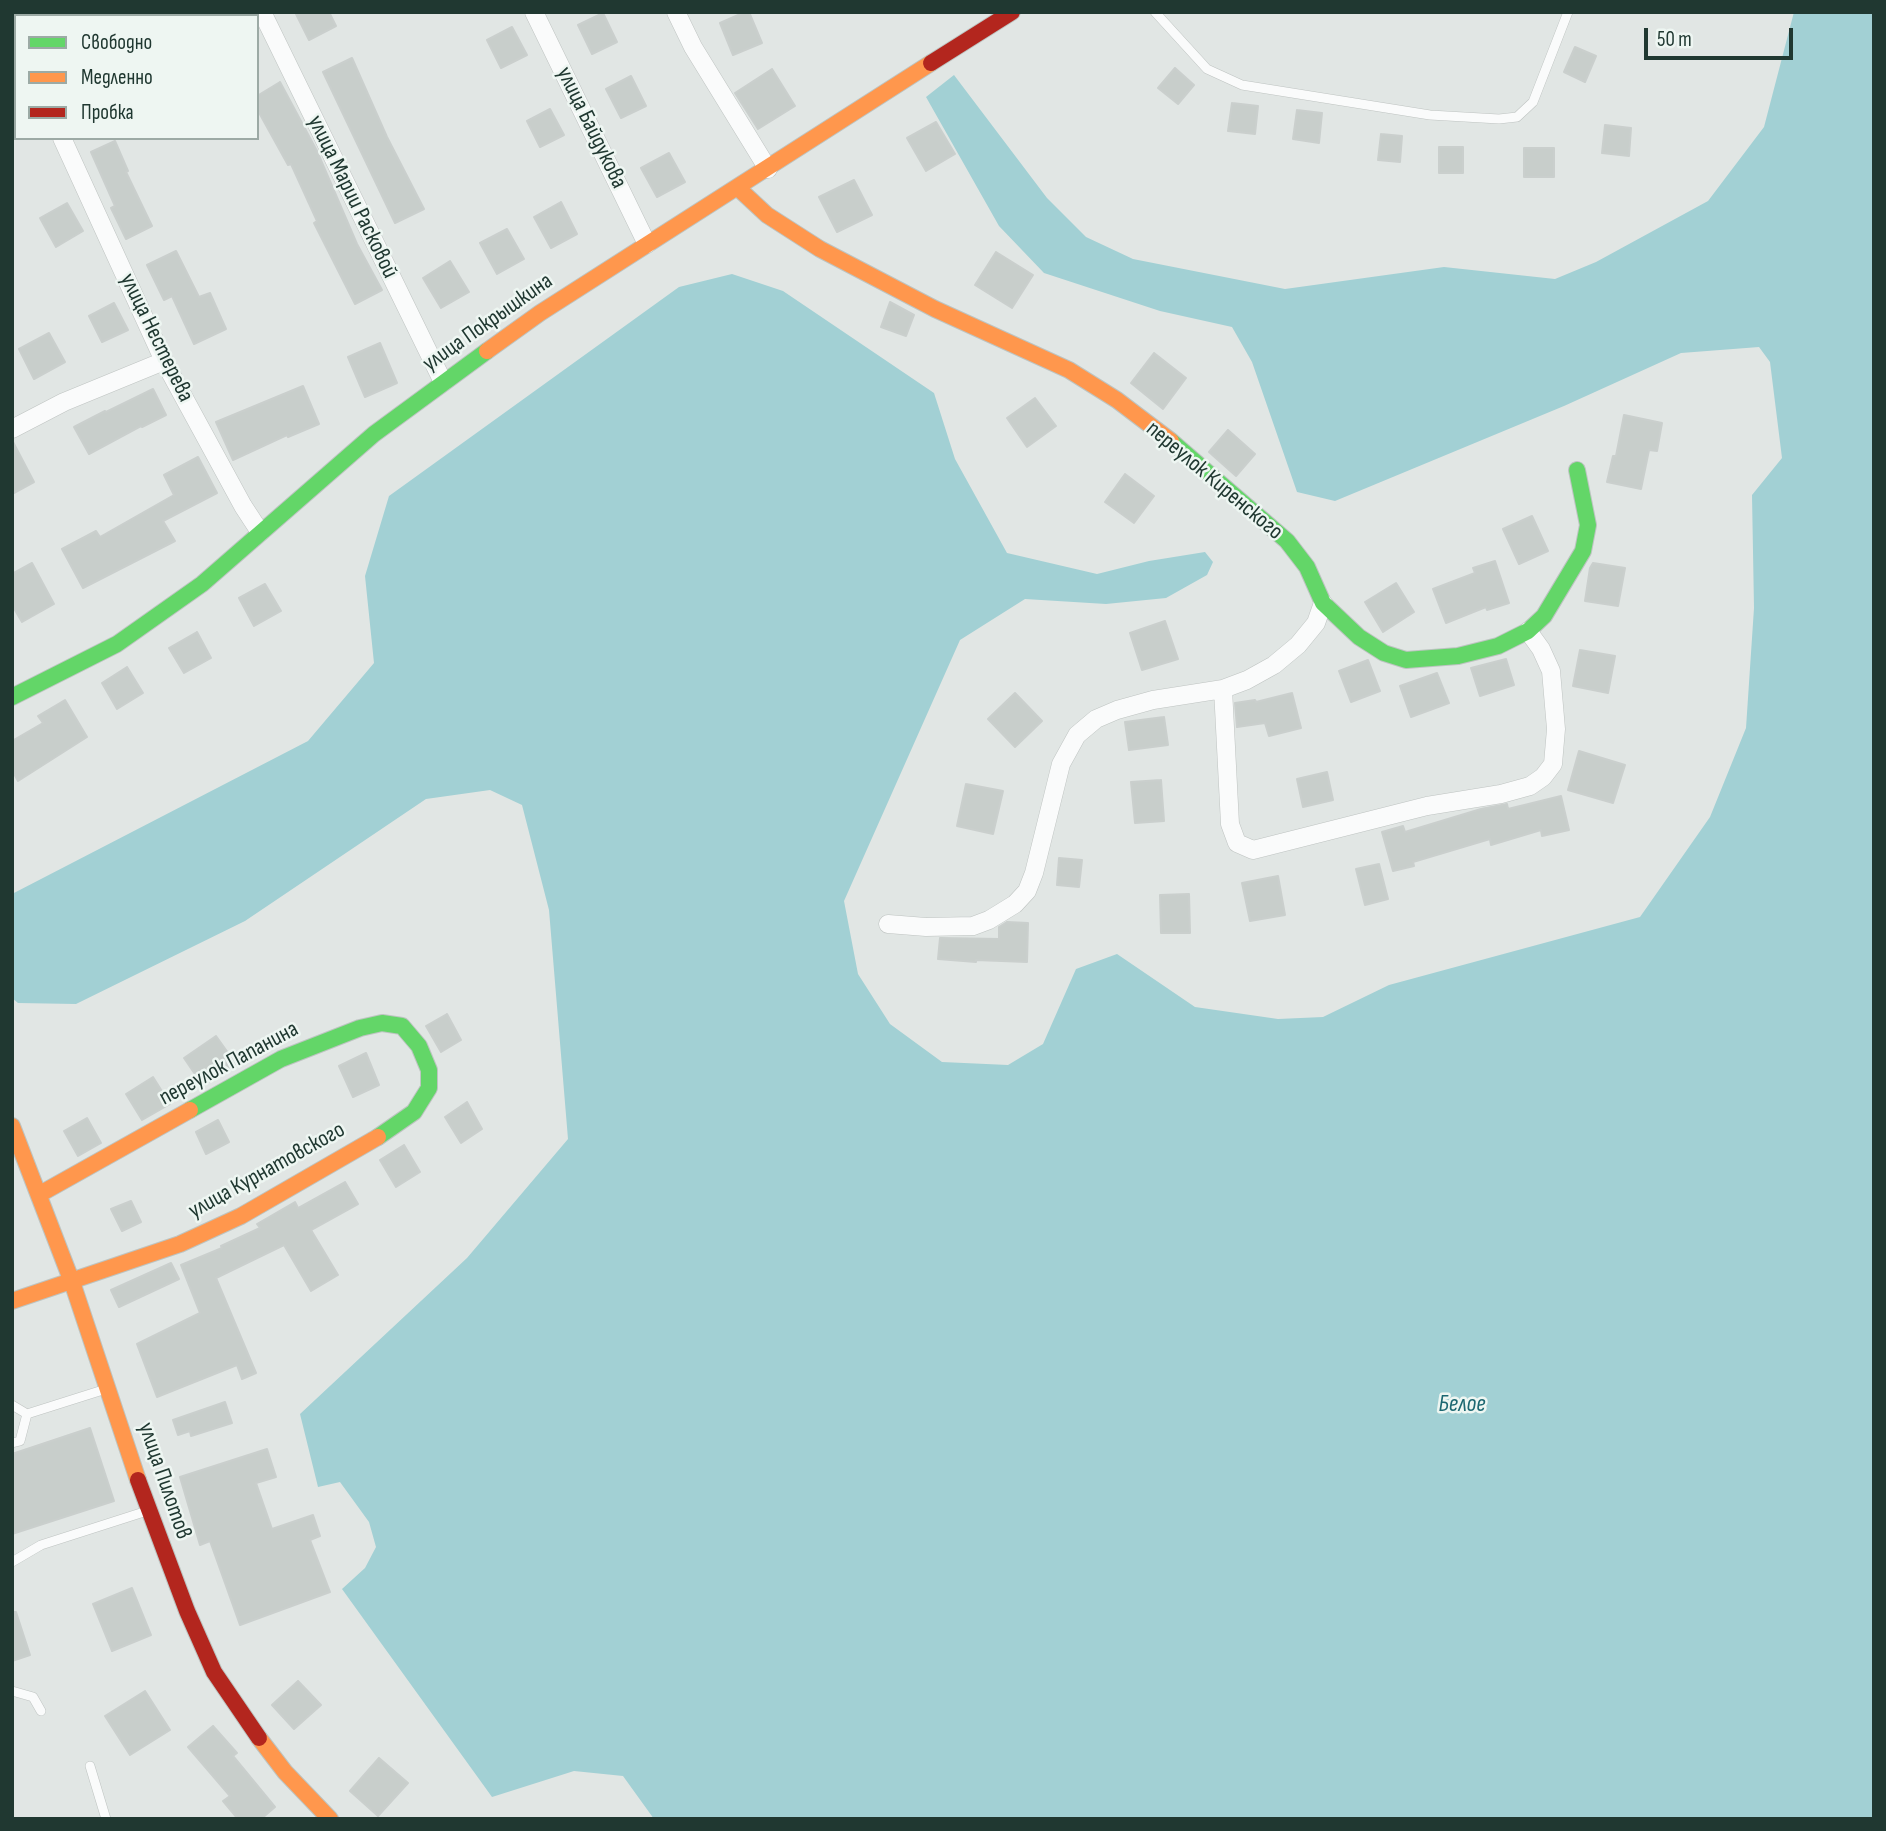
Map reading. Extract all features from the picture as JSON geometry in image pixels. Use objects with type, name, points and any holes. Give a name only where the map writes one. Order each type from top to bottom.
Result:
[{"type":"street","name":"улица Марии Расковой","points":[[262,12],[443,382]]},
{"type":"street","name":"улица Байдукова","points":[[534,12],[648,244]]},
{"type":"street","points":[[676,12],[693,47],[768,169]]},
{"type":"street","name":"улица Покрышкина","points":[[12,697],[117,643],[202,584],[374,434],[540,313],[1012,12]]},
{"type":"street","name":"улица Нестерева","points":[[63,140],[164,361],[260,532]]},
{"type":"street","name":"переулок Киренского","points":[[738,188],[767,215],[820,249],[935,309],[1069,370],[1117,400],[1199,463],[1264,519],[1287,541],[1307,567],[1323,603],[1359,637],[1384,653],[1406,660],[1458,656],[1499,646],[1528,631]]},
{"type":"street","points":[[12,429],[64,402],[164,361]]},
{"type":"street","points":[[1223,689],[1230,824],[1237,843],[1253,850],[1427,806],[1501,794],[1531,786],[1543,777],[1553,764],[1556,729],[1551,671],[1541,649],[1528,631],[1544,615],[1583,551],[1588,525],[1577,470]]},
{"type":"street","points":[[888,924],[926,927],[973,926],[989,920],[1015,904],[1027,891],[1034,873],[1061,764],[1077,735],[1096,719],[1117,710],[1153,700],[1223,689],[1256,675],[1298,645],[1316,623],[1323,603]]},
{"type":"street","name":"переулок Папанина","points":[[40,1194],[281,1059],[360,1027],[382,1023],[402,1026],[419,1046],[429,1070]]},
{"type":"street","name":"улица Курнатовского","points":[[12,1301],[72,1283],[180,1244],[241,1216],[386,1132],[414,1112],[429,1088],[429,1070]]},
{"type":"street","name":"улица Пилотов","points":[[12,1126],[72,1283],[148,1510],[214,1672],[245,1720],[285,1772],[330,1819]]},
{"type":"lane","points":[[1156,12],[1207,69],[1242,85],[1430,115],[1499,119],[1517,117],[1534,102],[1568,12]]},
{"type":"lane","points":[[12,1405],[27,1414],[108,1388]]},
{"type":"lane","points":[[12,1443],[20,1441],[27,1414]]},
{"type":"lane","points":[[12,1562],[41,1545],[148,1510]]},
{"type":"lane","points":[[12,1690],[33,1697],[41,1711]]},
{"type":"lane","points":[[90,1766],[106,1819]]},
{"type":"water","name":"Белое","points":[[1794,12],[1874,12],[1874,1819],[654,1819],[623,1776],[574,1771],[492,1797],[342,1589],[365,1568],[376,1547],[369,1522],[340,1482],[318,1487],[300,1414],[467,1258],[568,1139],[549,910],[522,805],[490,790],[426,799],[245,921],[76,1004],[18,1003],[12,998],[12,894],[308,741],[374,663],[365,576],[389,496],[679,287],[732,274],[783,291],[934,393],[955,459],[1007,553],[1097,574],[1149,561],[1205,552],[1213,562],[1207,575],[1166,598],[1106,604],[1025,599],[960,640],[844,901],[858,974],[890,1024],[942,1062],[1008,1065],[1043,1044],[1076,969],[1117,954],[1195,1007],[1278,1019],[1323,1017],[1389,985],[1640,917],[1710,817],[1746,728],[1754,608],[1752,495],[1782,458],[1770,362],[1759,347],[1681,353],[1564,406],[1335,501],[1297,492],[1252,362],[1232,327],[1160,311],[1044,273],[999,226],[926,97],[954,75],[1047,198],[1086,237],[1133,259],[1285,289],[1444,267],[1555,279],[1596,262],[1708,201],[1764,127]]},
{"type":"building","points":[[295,12],[329,12],[336,26],[309,40]]},
{"type":"building","points":[[749,12],[762,43],[733,55],[720,23]]},
{"type":"building","points":[[603,13],[617,42],[592,54],[578,25]]},
{"type":"building","points":[[512,27],[527,55],[501,68],[487,40]]},
{"type":"building","points":[[1575,47],[1596,56],[1585,82],[1564,72]]},
{"type":"building","points":[[352,58],[387,137],[424,209],[395,223],[323,72]]},
{"type":"building","points":[[1175,68],[1194,85],[1178,104],[1158,88]]},
{"type":"building","points":[[772,69],[795,106],[758,129],[735,93]]},
{"type":"building","points":[[631,76],[646,106],[621,118],[606,89]]},
{"type":"building","points":[[280,82],[317,151],[357,244],[382,290],[355,304],[314,223],[317,221],[291,164],[288,165],[259,113],[259,95]]},
{"type":"building","points":[[1232,103],[1258,106],[1255,134],[1228,131]]},
{"type":"building","points":[[550,109],[564,135],[540,147],[527,121]]},
{"type":"building","points":[[1297,110],[1322,113],[1319,143],[1293,139]]},
{"type":"building","points":[[936,122],[955,154],[926,171],[907,138]]},
{"type":"building","points":[[1605,125],[1631,128],[1629,156],[1602,153]]},
{"type":"building","points":[[1381,134],[1402,136],[1400,162],[1378,160]]},
{"type":"building","points":[[115,141],[128,171],[126,172],[152,226],[126,239],[111,208],[115,206],[91,152]]},
{"type":"building","points":[[1439,147],[1463,147],[1463,173],[1439,173]]},
{"type":"building","points":[[1524,148],[1554,148],[1554,177],[1524,177]]},
{"type":"building","points":[[669,153],[685,182],[657,197],[641,168]]},
{"type":"building","points":[[854,180],[872,215],[837,232],[819,197]]},
{"type":"building","points":[[561,202],[577,234],[551,248],[534,217]]},
{"type":"building","points":[[67,203],[83,231],[56,247],[40,218]]},
{"type":"building","points":[[507,229],[524,259],[497,274],[480,243]]},
{"type":"building","points":[[176,251],[199,297],[210,293],[226,329],[194,344],[172,296],[164,300],[147,265]]},
{"type":"building","points":[[996,252],[1033,275],[1012,308],[975,285]]},
{"type":"building","points":[[450,261],[469,292],[441,308],[423,278]]},
{"type":"building","points":[[890,302],[914,315],[906,336],[881,327]]},
{"type":"building","points":[[114,303],[128,330],[102,342],[89,316]]},
{"type":"building","points":[[49,333],[65,362],[34,379],[19,349]]},
{"type":"building","points":[[380,343],[397,383],[365,397],[348,357]]},
{"type":"building","points":[[1154,353],[1186,378],[1163,409],[1131,383]]},
{"type":"building","points":[[303,386],[319,424],[288,437],[287,435],[233,460],[216,422]]},
{"type":"building","points":[[153,389],[166,415],[89,454],[74,427]]},
{"type":"building","points":[[1035,398],[1056,426],[1027,447],[1007,418]]},
{"type":"building","points":[[1624,415],[1662,423],[1657,451],[1649,450],[1641,489],[1607,482],[1613,456],[1616,456]]},
{"type":"building","points":[[1228,430],[1255,454],[1236,476],[1209,452]]},
{"type":"building","points":[[12,440],[34,482],[12,494]]},
{"type":"building","points":[[198,457],[217,493],[163,521],[175,541],[83,588],[62,549],[96,531],[100,537],[174,495],[164,475]]},
{"type":"building","points":[[1125,474],[1154,496],[1134,523],[1105,502]]},
{"type":"building","points":[[1532,516],[1548,551],[1519,564],[1503,529]]},
{"type":"building","points":[[1495,561],[1509,603],[1487,610],[1486,607],[1446,623],[1433,589],[1475,573],[1473,568]]},
{"type":"building","points":[[32,563],[54,604],[22,622],[12,605],[12,574]]},
{"type":"building","points":[[1593,563],[1625,568],[1618,606],[1585,601]]},
{"type":"building","points":[[1396,583],[1414,612],[1383,632],[1365,602]]},
{"type":"building","points":[[265,584],[281,611],[254,626],[239,598]]},
{"type":"building","points":[[1165,621],[1178,659],[1142,670],[1130,633]]},
{"type":"building","points":[[197,632],[211,658],[184,673],[169,648]]},
{"type":"building","points":[[1580,650],[1615,656],[1608,693],[1573,686]]},
{"type":"building","points":[[1506,659],[1514,685],[1480,696],[1471,668]]},
{"type":"building","points":[[1368,660],[1380,691],[1351,702],[1339,671]]},
{"type":"building","points":[[127,667],[143,693],[117,709],[102,683]]},
{"type":"building","points":[[1437,673],[1449,703],[1411,717],[1400,686]]},
{"type":"building","points":[[1015,693],[1042,721],[1015,747],[988,719]]},
{"type":"building","points":[[1292,693],[1301,728],[1269,736],[1265,723],[1237,727],[1235,703],[1256,702]]},
{"type":"building","points":[[65,700],[87,737],[18,781],[12,770],[12,741],[43,723],[38,716]]},
{"type":"building","points":[[1164,717],[1168,745],[1129,750],[1125,722]]},
{"type":"building","points":[[1579,751],[1625,765],[1613,803],[1568,790]]},
{"type":"building","points":[[1327,772],[1333,800],[1303,807],[1297,779]]},
{"type":"building","points":[[1161,780],[1164,821],[1135,823],[1131,782]]},
{"type":"building","points":[[966,784],[1003,791],[993,834],[957,826]]},
{"type":"building","points":[[1561,796],[1569,830],[1542,836],[1541,830],[1491,845],[1490,839],[1413,862],[1414,866],[1393,871],[1382,832],[1403,826],[1405,832],[1481,809],[1507,804],[1508,809]]},
{"type":"building","points":[[1059,858],[1082,860],[1079,887],[1057,885]]},
{"type":"building","points":[[1379,864],[1388,899],[1365,905],[1356,869]]},
{"type":"building","points":[[1278,876],[1285,915],[1250,921],[1242,883]]},
{"type":"building","points":[[1189,894],[1190,933],[1161,933],[1160,895]]},
{"type":"building","points":[[1007,922],[1028,923],[1027,962],[938,959],[940,938],[999,939],[999,927]]},
{"type":"building","points":[[447,1014],[461,1040],[441,1052],[426,1026]]},
{"type":"building","points":[[216,1036],[236,1064],[203,1086],[184,1058]]},
{"type":"building","points":[[366,1053],[379,1085],[353,1097],[339,1066]]},
{"type":"building","points":[[153,1077],[170,1104],[142,1120],[126,1094]]},
{"type":"building","points":[[467,1102],[482,1129],[461,1143],[445,1117]]},
{"type":"building","points":[[87,1118],[101,1143],[78,1156],[64,1131]]},
{"type":"building","points":[[218,1120],[229,1142],[206,1154],[196,1132]]},
{"type":"building","points":[[404,1145],[420,1172],[396,1187],[380,1160]]},
{"type":"building","points":[[345,1182],[358,1204],[311,1230],[338,1275],[311,1291],[284,1245],[216,1278],[256,1373],[242,1379],[237,1365],[157,1397],[137,1344],[200,1313],[181,1265],[260,1228],[257,1224],[295,1202],[298,1208]]},
{"type":"building","points":[[131,1201],[141,1222],[122,1231],[111,1209]]},
{"type":"building","points":[[171,1263],[179,1279],[119,1307],[111,1290]]},
{"type":"building","points":[[225,1402],[232,1423],[191,1436],[190,1431],[178,1435],[173,1420]]},
{"type":"building","points":[[90,1428],[114,1501],[12,1534],[12,1454]]},
{"type":"building","points":[[267,1449],[276,1477],[256,1483],[272,1529],[313,1515],[320,1536],[310,1540],[330,1592],[240,1625],[210,1541],[200,1545],[180,1477]]},
{"type":"building","points":[[132,1588],[151,1635],[112,1651],[93,1604]]},
{"type":"building","points":[[12,1612],[16,1612],[30,1655],[12,1661]]},
{"type":"building","points":[[298,1681],[321,1705],[294,1729],[272,1705]]},
{"type":"building","points":[[145,1691],[170,1730],[130,1755],[105,1716]]},
{"type":"building","points":[[213,1726],[237,1753],[233,1756],[275,1807],[261,1819],[238,1819],[223,1801],[230,1796],[188,1747]]},
{"type":"building","points":[[379,1758],[408,1783],[378,1816],[350,1791]]},
{"type":"traffic: fast","points":[[12,697],[117,644],[202,584],[374,434],[487,351]]},
{"type":"traffic: fast","points":[[1171,441],[1287,541],[1307,567],[1323,603],[1359,637],[1384,653],[1406,660],[1458,656],[1498,646],[1528,631],[1544,616],[1583,551],[1588,525],[1577,470]]},
{"type":"traffic: fast","points":[[190,1110],[281,1059],[360,1028],[382,1023],[402,1026],[419,1046],[429,1070],[429,1088],[414,1112],[378,1137]]},
{"type":"traffic: slow","points":[[487,351],[540,313],[931,63]]},
{"type":"traffic: slow","points":[[738,188],[767,215],[820,249],[935,309],[1069,370],[1117,400],[1171,441]]},
{"type":"traffic: slow","points":[[40,1194],[190,1110]]},
{"type":"traffic: slow","points":[[12,1126],[72,1282],[138,1480]]},
{"type":"traffic: slow","points":[[12,1301],[180,1244],[241,1216],[378,1137]]},
{"type":"traffic: slow","points":[[259,1738],[285,1772],[330,1819]]},
{"type":"traffic: jam","points":[[931,63],[1012,12]]},
{"type":"traffic: jam","points":[[138,1480],[187,1611],[214,1672],[259,1738]]}]
